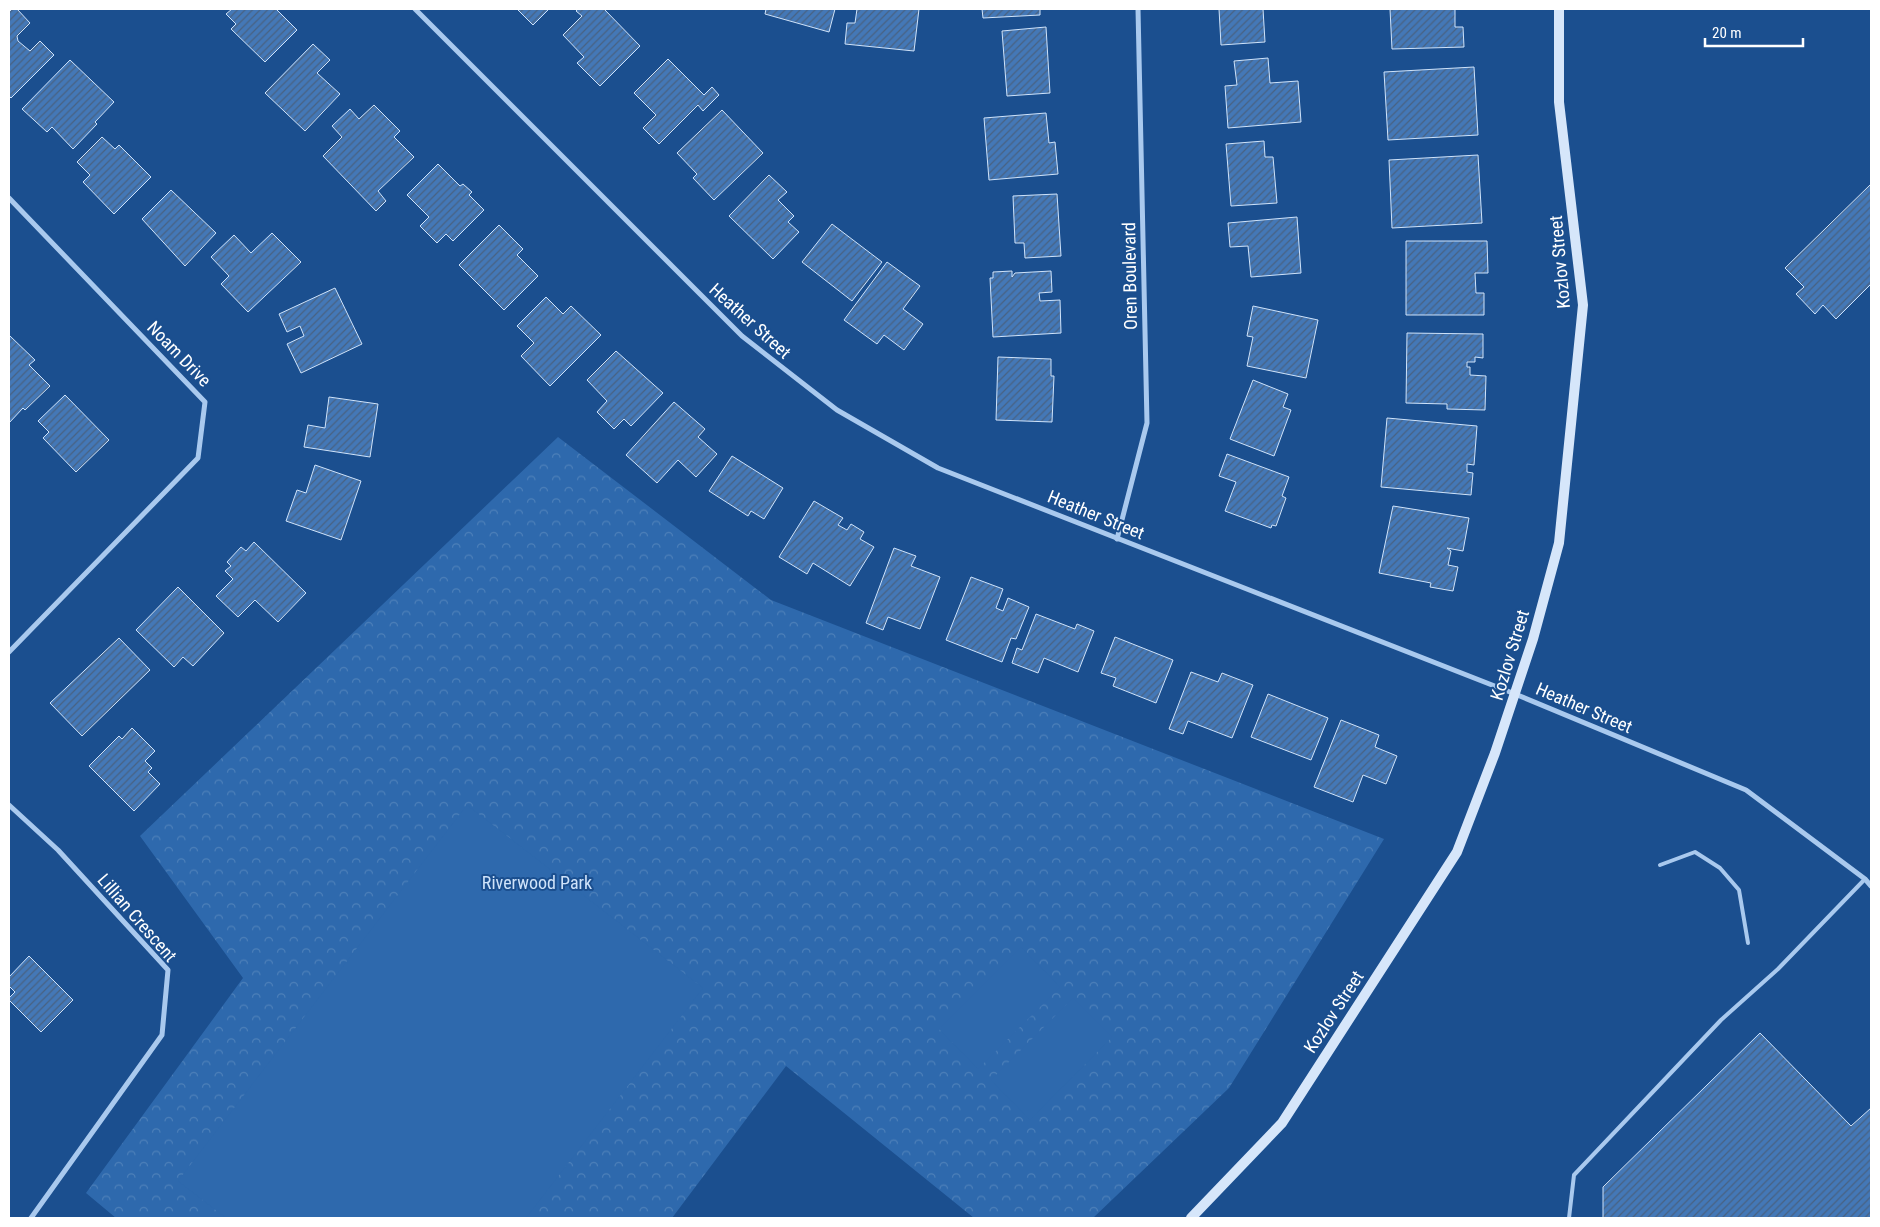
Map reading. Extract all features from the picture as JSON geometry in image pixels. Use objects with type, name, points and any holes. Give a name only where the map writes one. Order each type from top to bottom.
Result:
[{"type":"street","name":"Heather Street","points":[[415,9],[742,336],[837,410],[938,468],[1515,694],[1746,790],[1871,886]]},
{"type":"street","name":"Oren Boulevard","points":[[1117,538],[1147,423],[1138,9]]},
{"type":"street","name":"Kozlov Street","points":[[1191,1218],[1282,1123],[1457,852],[1495,753],[1533,639],[1559,543],[1583,305],[1559,102],[1559,9]]},
{"type":"street","name":"Noam Drive","points":[[9,198],[205,402],[198,458],[9,652]]},
{"type":"street","name":"Lillian Crescent","points":[[9,805],[58,850],[168,970],[162,1036],[31,1218]]},
{"type":"lane","points":[[1660,865],[1695,852],[1720,868],[1739,890],[1748,943]]},
{"type":"lane","points":[[1569,1218],[1574,1176],[1580,1169],[1721,1020],[1778,969],[1864,879]]},
{"type":"green space","name":"Riverwood Park","points":[[558,437],[771,600],[1384,839],[1229,1088],[1093,1218],[974,1218],[786,1066],[672,1218],[116,1218],[86,1193],[243,978],[140,836]]},
{"type":"green space","points":[[467,805],[703,988],[526,1218],[226,1218],[178,1181]]},
{"type":"green space","points":[[1021,947],[1060,987],[978,1069],[939,1029]]},
{"type":"green space","points":[[1073,998],[1112,1037],[1030,1120],[991,1080]]},
{"type":"building","points":[[12,9],[17,9],[30,23],[17,36],[18,41],[30,51],[40,41],[54,55],[11,98],[9,96],[9,12]]},
{"type":"building","points":[[232,9],[276,9],[297,30],[265,62],[231,29],[236,24],[226,14]]},
{"type":"building","points":[[517,9],[549,9],[533,25]]},
{"type":"building","points":[[578,9],[604,9],[640,46],[600,86],[577,63],[584,57],[563,35],[582,16],[576,11]]},
{"type":"building","points":[[766,9],[835,9],[829,32],[765,14]]},
{"type":"building","points":[[857,9],[919,9],[914,51],[845,44],[847,23],[855,23]]},
{"type":"building","points":[[982,9],[1040,9],[1040,15],[983,18]]},
{"type":"building","points":[[1219,9],[1263,9],[1265,42],[1221,45]]},
{"type":"building","points":[[1390,9],[1455,9],[1455,27],[1463,27],[1464,47],[1392,49]]},
{"type":"building","points":[[1046,27],[1050,93],[1007,96],[1002,31]]},
{"type":"building","points":[[313,44],[330,60],[317,73],[340,94],[305,131],[265,93]]},
{"type":"building","points":[[1268,58],[1270,83],[1298,81],[1301,122],[1228,128],[1225,86],[1237,85],[1234,61]]},
{"type":"building","points":[[668,59],[704,95],[712,87],[719,95],[703,111],[698,105],[659,144],[643,128],[656,115],[634,93]]},
{"type":"building","points":[[70,60],[114,102],[95,122],[97,124],[73,149],[52,127],[47,132],[22,109]]},
{"type":"building","points":[[1474,67],[1478,135],[1388,140],[1384,72]]},
{"type":"building","points":[[374,105],[400,131],[394,137],[414,157],[378,191],[386,201],[376,211],[323,156],[342,137],[332,126],[350,109],[359,119]]},
{"type":"building","points":[[722,110],[763,153],[714,200],[693,178],[697,174],[677,153]]},
{"type":"building","points":[[1046,113],[1049,143],[1055,142],[1058,174],[989,180],[984,118]]},
{"type":"building","points":[[102,137],[115,149],[119,145],[151,177],[114,214],[83,182],[90,175],[77,162]]},
{"type":"building","points":[[1264,141],[1265,157],[1273,157],[1277,203],[1231,206],[1226,144]]},
{"type":"building","points":[[1478,155],[1482,223],[1392,228],[1389,160]]},
{"type":"building","points":[[438,164],[460,186],[463,184],[472,192],[469,195],[484,210],[453,241],[446,234],[437,243],[420,226],[429,217],[407,195]]},
{"type":"building","points":[[769,175],[787,192],[778,200],[794,216],[788,222],[799,232],[773,259],[729,216]]},
{"type":"building","points":[[1871,184],[1871,284],[1836,319],[1823,305],[1815,314],[1796,294],[1804,287],[1785,268]]},
{"type":"building","points":[[171,190],[216,233],[185,266],[142,219]]},
{"type":"building","points":[[1057,194],[1061,256],[1025,258],[1024,243],[1015,243],[1013,196]]},
{"type":"building","points":[[1297,217],[1301,273],[1251,277],[1248,246],[1230,247],[1228,223]]},
{"type":"building","points":[[832,224],[882,262],[852,301],[802,262]]},
{"type":"building","points":[[499,225],[523,249],[517,255],[538,276],[504,310],[459,265]]},
{"type":"building","points":[[272,233],[301,262],[248,312],[221,284],[229,276],[211,257],[234,235],[251,253]]},
{"type":"building","points":[[1406,241],[1487,241],[1488,273],[1475,273],[1476,293],[1484,293],[1484,315],[1406,315]]},
{"type":"building","points":[[887,262],[920,286],[903,309],[923,324],[904,350],[884,335],[877,344],[844,320]]},
{"type":"building","points":[[1012,271],[1012,277],[1015,273],[1051,271],[1052,292],[1039,293],[1040,301],[1060,300],[1061,333],[993,337],[990,278],[993,278],[993,272]]},
{"type":"building","points":[[335,288],[362,344],[301,373],[287,344],[304,336],[300,326],[287,332],[279,314]]},
{"type":"building","points":[[546,297],[563,314],[571,306],[601,335],[550,386],[521,356],[534,343],[517,326]]},
{"type":"building","points":[[1253,306],[1318,320],[1306,378],[1247,366],[1253,337],[1247,336]]},
{"type":"building","points":[[1407,333],[1483,334],[1483,358],[1475,357],[1475,362],[1467,362],[1467,367],[1470,367],[1470,375],[1486,376],[1485,410],[1447,409],[1447,404],[1406,403]]},
{"type":"building","points":[[9,337],[35,360],[29,365],[50,386],[25,410],[23,408],[9,423]]},
{"type":"building","points":[[616,351],[663,393],[631,426],[624,419],[614,429],[597,412],[607,401],[587,380]]},
{"type":"building","points":[[998,357],[1051,359],[1051,376],[1054,376],[1052,422],[996,420]]},
{"type":"building","points":[[1253,380],[1288,394],[1283,407],[1291,410],[1274,456],[1230,439]]},
{"type":"building","points":[[65,395],[109,440],[76,472],[43,438],[49,432],[38,421]]},
{"type":"building","points":[[329,397],[378,404],[370,457],[304,447],[308,425],[325,428]]},
{"type":"building","points":[[674,402],[705,429],[698,437],[717,454],[696,477],[678,460],[657,483],[626,455]]},
{"type":"building","points":[[1387,418],[1477,426],[1474,465],[1467,464],[1467,472],[1473,473],[1471,495],[1381,487]]},
{"type":"building","points":[[1227,454],[1289,477],[1282,496],[1286,498],[1276,526],[1272,525],[1271,528],[1225,511],[1236,482],[1219,476]]},
{"type":"building","points":[[732,456],[783,488],[764,519],[751,511],[748,516],[709,491]]},
{"type":"building","points":[[315,465],[361,481],[341,540],[286,521],[297,490],[306,493]]},
{"type":"building","points":[[814,501],[843,518],[838,525],[847,530],[851,524],[864,532],[860,539],[874,547],[850,586],[813,563],[807,574],[779,557]]},
{"type":"building","points":[[1393,506],[1469,518],[1463,551],[1447,548],[1451,551],[1448,565],[1458,567],[1453,591],[1430,587],[1431,583],[1379,573]]},
{"type":"building","points":[[254,542],[306,593],[278,622],[255,600],[238,617],[216,596],[233,579],[225,571],[231,566],[227,562],[241,547],[246,551]]},
{"type":"building","points":[[894,548],[916,556],[911,566],[940,577],[920,629],[888,617],[883,630],[866,623]]},
{"type":"building","points":[[971,577],[1003,589],[996,608],[1003,611],[1008,598],[1029,607],[1016,639],[1011,638],[1002,662],[946,640]]},
{"type":"building","points":[[178,587],[224,633],[193,666],[183,657],[174,667],[136,630]]},
{"type":"building","points":[[1036,614],[1075,629],[1077,624],[1094,631],[1078,672],[1044,658],[1038,673],[1012,663],[1017,648],[1022,650]]},
{"type":"building","points":[[1115,637],[1173,660],[1156,703],[1113,686],[1116,678],[1101,673]]},
{"type":"building","points":[[119,638],[150,670],[82,736],[50,703]]},
{"type":"building","points":[[1191,672],[1218,682],[1222,673],[1253,685],[1232,738],[1188,721],[1183,734],[1169,729]]},
{"type":"building","points":[[1268,694],[1328,718],[1311,760],[1251,737]]},
{"type":"building","points":[[1341,720],[1379,735],[1375,747],[1397,756],[1386,784],[1363,775],[1353,802],[1314,787]]},
{"type":"building","points":[[132,728],[155,751],[145,761],[152,768],[148,772],[160,784],[134,811],[89,766],[119,736],[122,739]]},
{"type":"building","points":[[29,956],[73,1000],[41,1032],[9,1000],[15,992],[9,986],[9,977]]},
{"type":"building","points":[[1760,1033],[1851,1126],[1871,1108],[1871,1218],[1603,1218],[1603,1187]]}]
